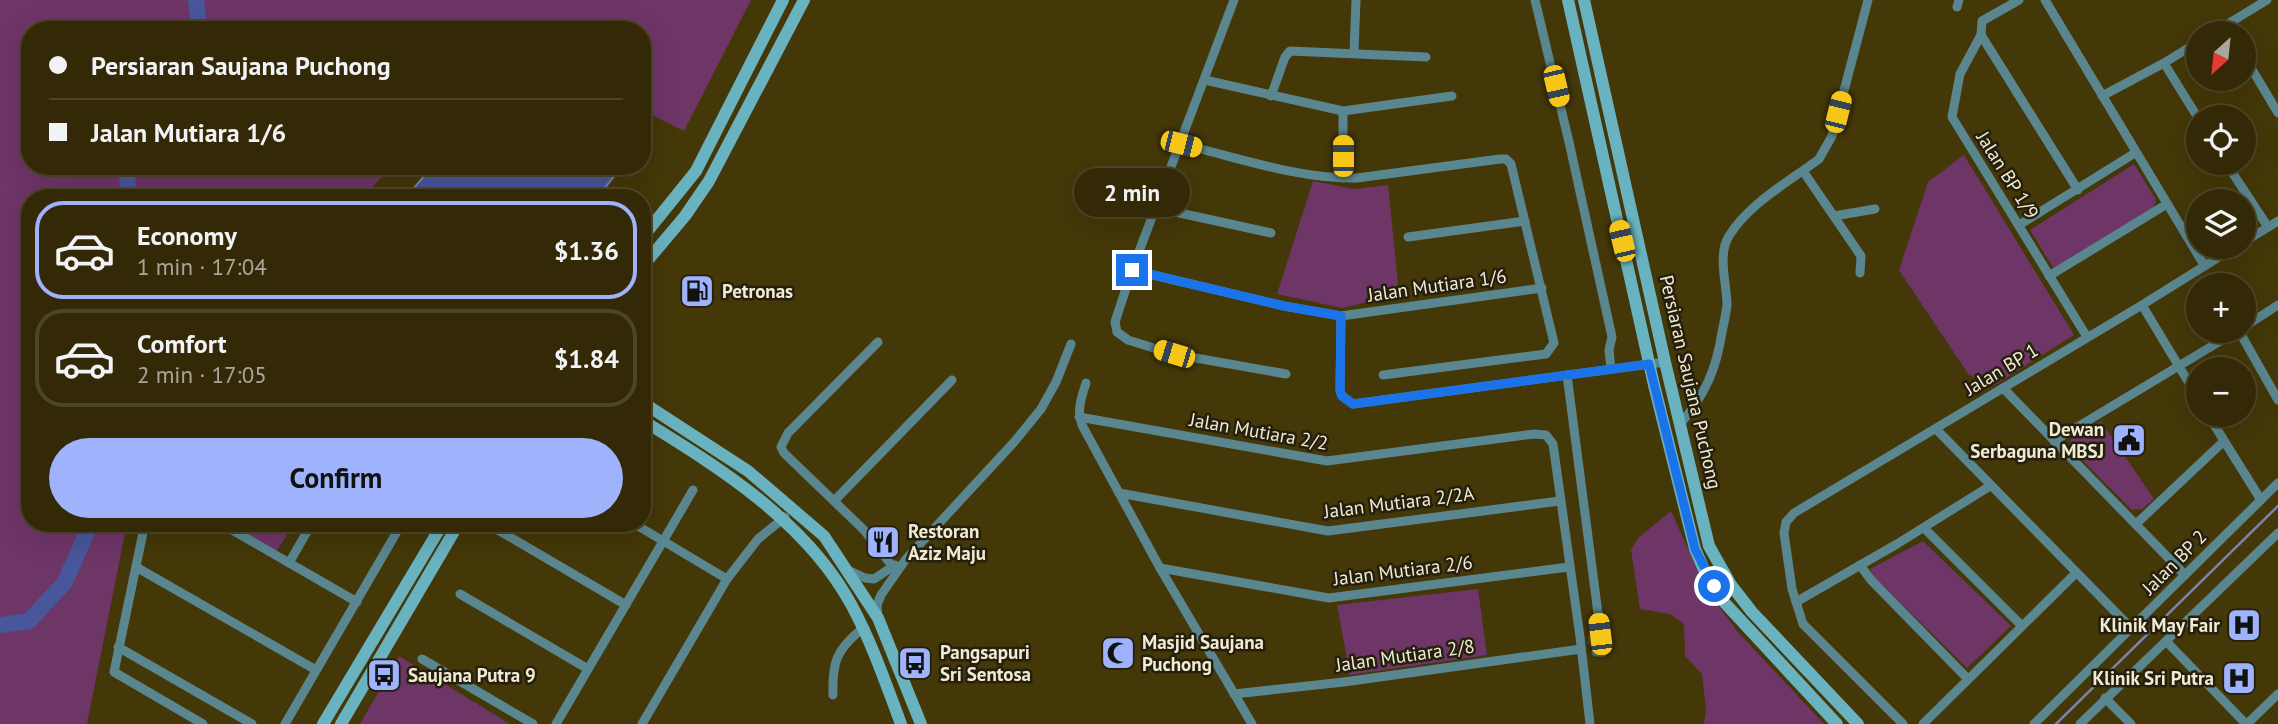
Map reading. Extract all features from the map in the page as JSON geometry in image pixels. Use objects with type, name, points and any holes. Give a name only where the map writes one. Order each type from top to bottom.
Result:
[{"type":"street","points":[[651,227],[696,171],[783,0]]},
{"type":"street","points":[[651,256],[685,216],[721,160],[804,0]]},
{"type":"street","points":[[1234,0],[1115,322],[1117,332],[1128,340],[1174,354],[1286,374]]},
{"type":"street","points":[[1354,52],[1356,0]]},
{"type":"street","points":[[1535,0],[1612,337],[1609,350],[1611,369]]},
{"type":"street","name":"Persiaran Saujana Puchong","points":[[1568,0],[1649,364],[1695,549],[1723,601],[1837,724]]},
{"type":"street","name":"Persiaran Saujana Puchong","points":[[1584,0],[1709,546],[1719,566],[1752,612],[1858,724]]},
{"type":"street","points":[[1681,423],[1709,384],[1718,359],[1727,305],[1723,268],[1727,238],[1761,201],[1819,159],[1832,136],[1868,0]]},
{"type":"street","name":"Jalan BP 1/9","points":[[2019,0],[1982,22],[1981,35],[1960,74],[1952,117],[2087,337]]},
{"type":"street","points":[[2045,0],[2204,265]]},
{"type":"street","points":[[2238,21],[2267,0]]},
{"type":"street","points":[[1981,35],[2078,190]]},
{"type":"street","points":[[2102,96],[2186,49]]},
{"type":"street","points":[[1271,96],[1285,57],[1290,51],[1426,57]]},
{"type":"street","points":[[2164,63],[2190,105]]},
{"type":"street","points":[[2256,76],[2278,113]]},
{"type":"street","points":[[1205,80],[1343,111],[1452,96]]},
{"type":"street","points":[[1342,178],[1343,111]]},
{"type":"street","points":[[712,141],[721,160]]},
{"type":"street","points":[[1181,144],[1307,175],[1342,178],[1506,159],[1511,164],[1542,288],[1554,343],[1552,349],[1546,354],[1383,375]]},
{"type":"street","points":[[2019,225],[2136,153]]},
{"type":"street","points":[[696,171],[721,160]]},
{"type":"street","points":[[1803,171],[1861,256],[1860,273]]},
{"type":"street","points":[[2234,175],[2268,227]]},
{"type":"street","points":[[2049,276],[2167,204]]},
{"type":"street","points":[[1157,208],[1271,233]]},
{"type":"street","points":[[1834,216],[1875,209]]},
{"type":"street","points":[[2256,234],[2278,221]]},
{"type":"street","points":[[1408,237],[1525,222]]},
{"type":"street","name":"Jalan BP 1","points":[[1796,602],[1784,533],[1786,522],[1794,513],[2214,259]]},
{"type":"street","name":"Jalan Mutiara 1/6","points":[[1132,270],[1284,306],[1341,316],[1542,288]]},
{"type":"street","points":[[2142,305],[2186,378]]},
{"type":"street","points":[[2256,319],[2278,305]]},
{"type":"street","points":[[1341,316],[1340,391],[1342,396],[1353,404],[1665,362]]},
{"type":"street","points":[[878,342],[788,433],[781,447],[784,453],[864,530],[892,566]]},
{"type":"street","points":[[2054,441],[2217,343]]},
{"type":"street","points":[[2245,343],[2278,400]]},
{"type":"street","points":[[878,618],[877,605],[881,595],[906,559],[1041,409],[1056,382],[1071,344]]},
{"type":"street","points":[[1567,375],[1591,645],[1588,724]]},
{"type":"street","points":[[834,501],[952,380]]},
{"type":"street","points":[[1086,383],[1079,405],[1079,417],[1160,568],[1252,724]]},
{"type":"street","points":[[2003,388],[2185,575]]},
{"type":"street","points":[[651,408],[748,471],[824,536],[878,618],[921,724]]},
{"type":"street","name":"Jalan Mutiara 2/2","points":[[1079,417],[1326,461],[1534,434],[1546,435],[1553,444],[1560,500]]},
{"type":"street","points":[[651,425],[739,483],[782,519],[809,547],[834,577],[851,604],[901,724]]},
{"type":"street","points":[[2215,427],[2261,500]]},
{"type":"street","points":[[1936,429],[2131,628]]},
{"type":"street","points":[[2136,524],[2224,441]]},
{"type":"street","name":"Jalan BP 2","points":[[2034,724],[2278,483]]},
{"type":"street","points":[[1903,724],[1803,624],[1796,602],[1924,528],[1990,486]]},
{"type":"street","points":[[556,724],[693,491]]},
{"type":"street","name":"Jalan Mutiara 2/2A","points":[[1119,493],[1328,531],[1560,500]]},
{"type":"street","points":[[1560,500],[1569,567],[1591,645]]},
{"type":"street","points":[[642,724],[727,579],[758,539],[794,510]]},
{"type":"street","points":[[1924,528],[2021,625]]},
{"type":"street","points":[[143,532],[114,672],[203,724]]},
{"type":"street","points":[[237,532],[357,603]]},
{"type":"street","points":[[289,563],[307,532]]},
{"type":"street","points":[[285,724],[397,532]]},
{"type":"street","points":[[323,724],[438,532]]},
{"type":"street","points":[[341,724],[454,532]]},
{"type":"street","points":[[501,532],[626,605]]},
{"type":"street","points":[[648,532],[727,579]]},
{"type":"street","points":[[2080,724],[2278,533]]},
{"type":"street","points":[[848,570],[874,579],[906,559]]},
{"type":"street","points":[[1860,565],[1871,580],[1968,678]]},
{"type":"street","name":"Jalan Mutiara 2/6","points":[[1160,568],[1329,598],[1569,567]]},
{"type":"street","points":[[136,568],[316,670]]},
{"type":"street","points":[[1923,724],[2076,573]]},
{"type":"street","points":[[460,594],[588,669]]},
{"type":"street","points":[[833,695],[832,677],[839,653],[845,643],[863,628]]},
{"type":"street","points":[[2166,641],[2247,724],[2278,694]]},
{"type":"street","name":"Jalan Mutiara 2/8","points":[[1234,694],[1344,682],[1591,645]]},
{"type":"street","points":[[118,647],[252,724]]},
{"type":"street","points":[[422,659],[533,724]]},
{"type":"street","points":[[2105,698],[2131,724]]},
{"type":"shaded area","points":[[0,0],[751,0],[684,131],[651,114],[651,21],[21,21],[21,175],[384,175],[370,189],[21,189],[21,532],[125,532],[87,724],[0,724]]},
{"type":"shaded area","points":[[1964,155],[2074,335],[1993,386],[1969,375],[1899,270],[1928,182]]},
{"type":"shaded area","points":[[2134,164],[2156,200],[2153,210],[2054,269],[2030,230]]},
{"type":"shaded area","points":[[1313,181],[1354,189],[1388,185],[1399,295],[1342,308],[1277,294]]},
{"type":"shaded area","points":[[2101,421],[2154,499],[2142,509],[2132,510],[2069,447],[2071,439]]},
{"type":"shaded area","points":[[1671,511],[1706,589],[1737,631],[1824,724],[1704,724],[1706,709],[1702,674],[1685,656],[1684,624],[1670,614],[1640,609],[1631,550],[1638,538]]},
{"type":"shaded area","points":[[241,532],[288,532],[275,554]]},
{"type":"shaded area","points":[[1923,541],[2011,626],[1967,668],[1873,576],[1870,569]]},
{"type":"shaded area","points":[[1478,589],[1487,655],[1350,675],[1337,605]]},
{"type":"shaded area","points":[[399,656],[510,724],[360,724]]},
{"type":"water","points":[[425,175],[615,175],[604,189],[413,189]]},
{"type":"waterway","points":[[196,0],[198,21]]},
{"type":"waterway","points":[[127,189],[128,175]]},
{"type":"waterway","points":[[2056,724],[2278,506]]},
{"type":"waterway","points":[[0,625],[29,621],[65,582],[87,532]]},
{"type":"tunnel","points":[[1588,640],[1594,640]]},
{"type":"place","name":"Petronas","points":[[697,291]]},
{"type":"place","name":"Dewan Serbaguna MBSJ","points":[[2129,440]]},
{"type":"place","name":"Restoran Aziz Maju","points":[[883,542]]},
{"type":"place","name":"Klinik May Fair","points":[[2244,625]]},
{"type":"place","name":"Masjid Saujana Puchong","points":[[1118,653]]},
{"type":"place","name":"Pangsapuri Sri Sentosa","points":[[915,663]]},
{"type":"place","name":"Saujana Putra 9","points":[[384,675]]},
{"type":"place","name":"Klinik Sri Putra","points":[[2239,678]]},
{"type":"route","points":[[1132,270],[1284,306],[1341,316],[1340,391],[1347,401],[1353,404],[1649,364],[1695,549],[1714,586]]}]
